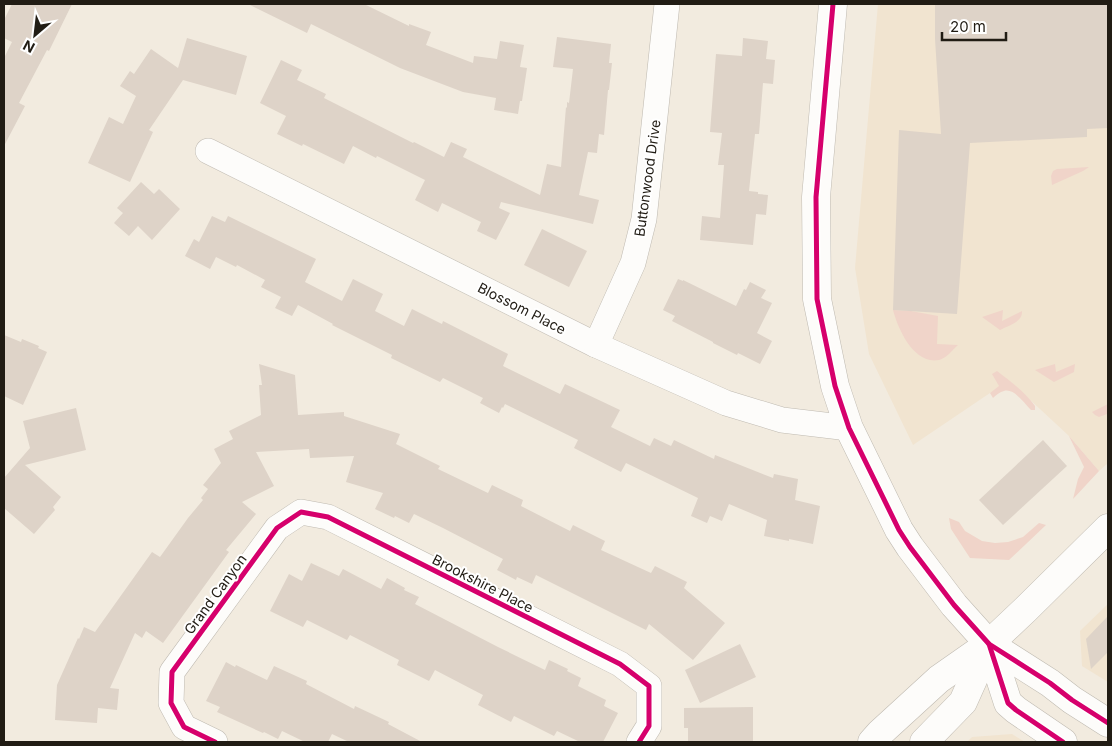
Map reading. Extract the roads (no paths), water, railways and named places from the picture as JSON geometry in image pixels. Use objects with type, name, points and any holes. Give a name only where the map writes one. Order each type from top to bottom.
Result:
[{"type":"main road","points":[[833,4],[816,198],[816,299],[836,386],[849,428],[899,530],[954,605],[989,644],[1108,723]]},
{"type":"main road","points":[[872,742],[940,679],[989,644],[1108,528]]},
{"type":"main road","points":[[924,742],[964,702],[989,644]]},
{"type":"main road","points":[[989,644],[1008,703],[1063,742]]},
{"type":"street","points":[[661,4],[667,4]]},
{"type":"street","name":"Buttonwood Drive","points":[[596,345],[633,263],[644,219],[667,4]]},
{"type":"street","name":"Blossom Place","points":[[208,151],[596,345],[726,404],[782,420],[849,428]]},
{"type":"street","name":"Brookshire Place","points":[[301,512],[328,518],[620,664],[650,686],[649,726],[639,742]]},
{"type":"street","name":"Grand Canyon","points":[[215,742],[184,727],[171,702],[172,672],[277,528],[301,512]]}]
